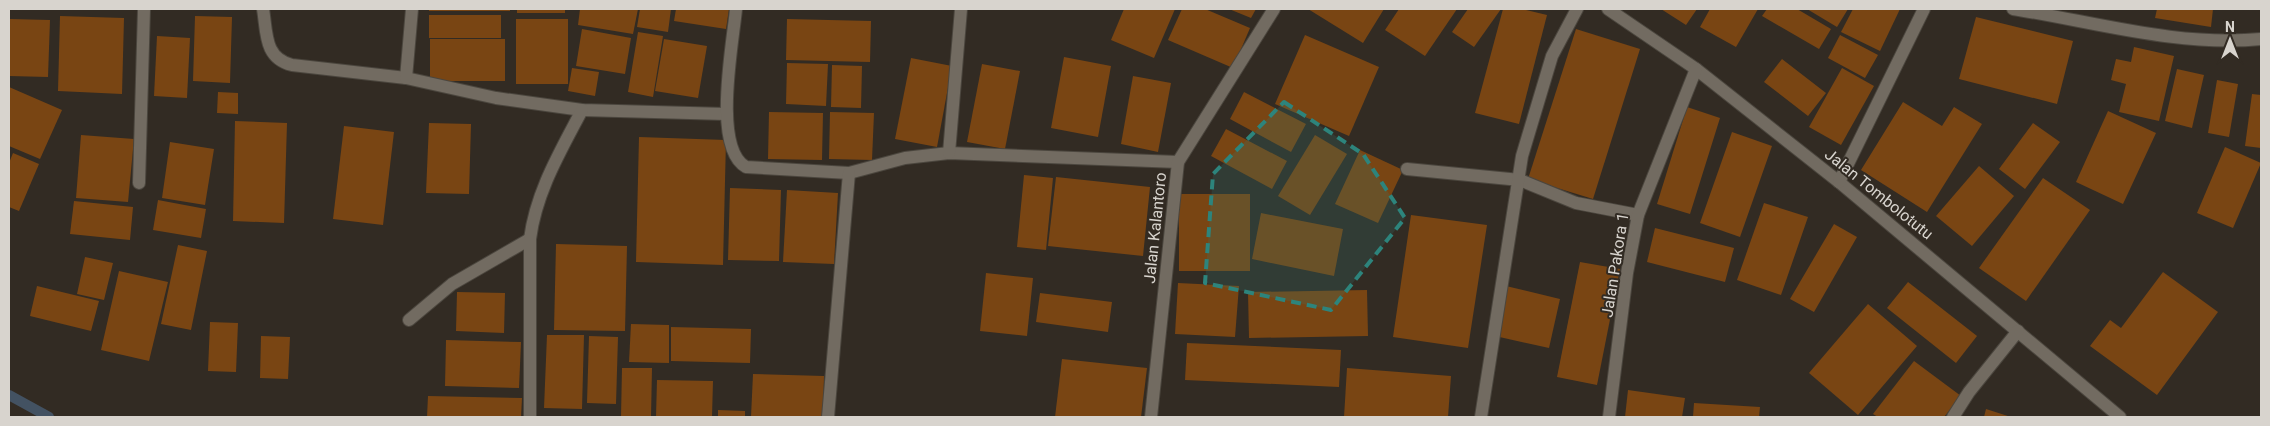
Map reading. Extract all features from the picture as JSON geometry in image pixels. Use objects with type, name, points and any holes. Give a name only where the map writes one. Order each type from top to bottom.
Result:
[{"type":"street","points":[[139,183],[144,9]]},
{"type":"street","points":[[263,9],[270,51],[275,58],[284,63],[406,78],[496,98],[582,110],[726,114]]},
{"type":"street","points":[[406,78],[412,9]]},
{"type":"street","points":[[736,9],[726,114],[735,156],[746,167],[849,173],[905,158],[949,153],[1178,162]]},
{"type":"street","points":[[949,153],[962,9]]},
{"type":"street","name":"Jalan Kalantoro","points":[[1151,417],[1178,162],[1274,9]]},
{"type":"street","points":[[1481,417],[1520,180],[1522,156],[1552,56],[1577,9]]},
{"type":"street","name":"Jalan Tombolotutu","points":[[1608,9],[1696,69],[1839,182],[2120,417]]},
{"type":"street","points":[[1839,182],[1924,9]]},
{"type":"street","points":[[2014,9],[2157,34],[2204,40],[2261,39]]},
{"type":"street","name":"Jalan Pakora 1","points":[[1609,417],[1627,273],[1638,215],[1696,69]]},
{"type":"street","points":[[530,417],[530,239],[537,203],[548,175],[582,110]]},
{"type":"street","points":[[1407,169],[1520,180],[1576,203],[1638,215]]},
{"type":"street","points":[[828,417],[849,173]]},
{"type":"street","points":[[409,320],[452,284],[530,239]]},
{"type":"street","points":[[1953,417],[1969,392],[2018,331]]},
{"type":"highlighted area","points":[[1284,102],[1363,154],[1405,218],[1331,310],[1205,283],[1213,174]]},
{"type":"building","points":[[429,9],[510,9],[510,11],[429,11]]},
{"type":"building","points":[[517,9],[565,9],[565,13],[517,13]]},
{"type":"building","points":[[580,9],[638,9],[633,34],[578,25]]},
{"type":"building","points":[[640,9],[671,9],[668,32],[637,27]]},
{"type":"building","points":[[676,9],[729,9],[726,29],[674,21]]},
{"type":"building","points":[[1124,9],[1175,9],[1154,58],[1111,40]]},
{"type":"building","points":[[1182,9],[1205,9],[1250,28],[1233,68],[1168,40]]},
{"type":"building","points":[[1229,9],[1256,9],[1251,18]]},
{"type":"building","points":[[1308,9],[1384,9],[1363,43]]},
{"type":"building","points":[[1399,9],[1457,9],[1425,56],[1385,30]]},
{"type":"building","points":[[1468,9],[1501,9],[1474,47],[1452,32]]},
{"type":"building","points":[[1503,9],[1522,9],[1547,15],[1519,124],[1475,113]]},
{"type":"building","points":[[1661,9],[1697,9],[1686,25]]},
{"type":"building","points":[[1710,9],[1758,9],[1736,47],[1700,27]]},
{"type":"building","points":[[1767,9],[1797,9],[1831,29],[1819,49],[1762,16]]},
{"type":"building","points":[[1807,9],[1848,9],[1837,27]]},
{"type":"building","points":[[1853,9],[1900,9],[1880,51],[1841,32]]},
{"type":"building","points":[[2157,9],[2213,9],[2211,27],[2155,18]]},
{"type":"building","points":[[429,15],[501,15],[501,38],[429,38]]},
{"type":"building","points":[[60,16],[124,18],[122,94],[58,91]]},
{"type":"building","points":[[195,16],[232,17],[230,83],[193,81]]},
{"type":"building","points":[[1976,17],[2073,41],[2057,104],[1959,79]]},
{"type":"building","points":[[9,19],[50,20],[48,77],[9,76]]},
{"type":"building","points":[[516,19],[568,19],[568,84],[516,84]]},
{"type":"building","points":[[787,19],[871,21],[870,62],[786,60]]},
{"type":"building","points":[[582,29],[631,38],[625,74],[576,66]]},
{"type":"building","points":[[1576,29],[1640,49],[1593,199],[1528,179]]},
{"type":"building","points":[[638,32],[663,36],[653,97],[628,92]]},
{"type":"building","points":[[1305,35],[1379,67],[1349,136],[1275,104]]},
{"type":"building","points":[[1840,35],[1878,55],[1865,78],[1828,58]]},
{"type":"building","points":[[157,36],[190,38],[187,98],[154,96]]},
{"type":"building","points":[[430,39],[505,39],[505,81],[430,81]]},
{"type":"building","points":[[664,39],[707,46],[698,98],[655,91]]},
{"type":"building","points":[[2134,47],[2174,56],[2159,121],[2119,112],[2126,84],[2111,80],[2116,59],[2131,62]]},
{"type":"building","points":[[1064,57],[1111,66],[1098,137],[1051,128]]},
{"type":"building","points":[[911,58],[952,66],[937,147],[895,139]]},
{"type":"building","points":[[1782,59],[1826,93],[1808,116],[1764,82]]},
{"type":"building","points":[[787,63],[828,64],[826,106],[786,104]]},
{"type":"building","points":[[982,64],[1020,71],[1005,149],[967,142]]},
{"type":"building","points":[[832,65],[862,66],[861,108],[831,107]]},
{"type":"building","points":[[572,68],[599,72],[595,96],[568,91]]},
{"type":"building","points":[[1842,68],[1874,86],[1841,145],[1809,127]]},
{"type":"building","points":[[2177,69],[2204,75],[2192,128],[2165,121]]},
{"type":"building","points":[[1133,76],[1171,83],[1158,152],[1121,144]]},
{"type":"building","points":[[2217,80],[2238,84],[2229,137],[2208,133]]},
{"type":"building","points":[[9,87],[62,110],[40,159],[9,146]]},
{"type":"building","points":[[218,92],[238,93],[238,114],[217,113]]},
{"type":"building","points":[[1244,92],[1306,124],[1291,152],[1230,119]]},
{"type":"building","points":[[2252,94],[2261,95],[2261,148],[2245,146]]},
{"type":"building","points":[[1903,102],[1942,126],[1954,107],[1982,124],[1927,212],[1861,170]]},
{"type":"building","points":[[1687,107],[1720,118],[1690,214],[1657,204]]},
{"type":"building","points":[[2108,111],[2156,133],[2123,204],[2076,182]]},
{"type":"building","points":[[769,112],[823,113],[822,160],[768,159]]},
{"type":"building","points":[[830,112],[874,113],[872,160],[829,159]]},
{"type":"building","points":[[235,121],[287,123],[284,223],[233,221]]},
{"type":"building","points":[[429,123],[471,124],[469,194],[426,193]]},
{"type":"building","points":[[2033,123],[2060,142],[2025,189],[1999,169]]},
{"type":"building","points":[[344,126],[394,132],[383,225],[333,219]]},
{"type":"building","points":[[1226,129],[1287,161],[1272,189],[1211,156]]},
{"type":"building","points":[[1732,132],[1772,146],[1740,237],[1700,223]]},
{"type":"building","points":[[81,135],[134,139],[128,202],[76,198]]},
{"type":"building","points":[[1315,135],[1347,154],[1310,215],[1278,196]]},
{"type":"building","points":[[639,137],[726,140],[723,265],[636,262]]},
{"type":"building","points":[[170,142],[214,149],[205,205],[162,198]]},
{"type":"building","points":[[2225,147],[2261,163],[2233,228],[2197,213]]},
{"type":"building","points":[[1360,150],[1403,170],[1378,223],[1335,204]]},
{"type":"building","points":[[13,153],[39,164],[19,211],[9,207],[9,163]]},
{"type":"building","points":[[1979,166],[2014,196],[1972,246],[1936,216]]},
{"type":"building","points":[[1024,175],[1053,178],[1046,250],[1017,247]]},
{"type":"building","points":[[1056,177],[1150,187],[1143,256],[1048,246]]},
{"type":"building","points":[[2043,178],[2090,210],[2026,301],[1979,268]]},
{"type":"building","points":[[730,188],[781,190],[779,261],[728,260]]},
{"type":"building","points":[[787,190],[838,193],[834,264],[783,262]]},
{"type":"building","points":[[1179,194],[1250,194],[1250,271],[1179,271]]},
{"type":"building","points":[[158,200],[206,209],[201,238],[153,230]]},
{"type":"building","points":[[74,201],[133,207],[130,240],[70,234]]},
{"type":"building","points":[[1764,203],[1808,217],[1781,295],[1737,280]]},
{"type":"building","points":[[1261,213],[1343,229],[1334,276],[1252,259]]},
{"type":"building","points":[[1411,215],[1487,225],[1468,348],[1393,337]]},
{"type":"building","points":[[1834,224],[1857,237],[1814,312],[1790,299]]},
{"type":"building","points":[[1655,228],[1734,248],[1725,282],[1647,262]]},
{"type":"building","points":[[556,244],[627,246],[625,331],[554,330]]},
{"type":"building","points":[[178,245],[207,251],[191,330],[161,324]]},
{"type":"building","points":[[85,257],[113,263],[104,300],[77,294]]},
{"type":"building","points":[[1580,262],[1620,269],[1597,385],[1557,377]]},
{"type":"building","points":[[119,271],[168,282],[149,361],[101,350]]},
{"type":"building","points":[[2163,272],[2218,312],[2157,395],[2090,346],[2110,320],[2121,328]]},
{"type":"building","points":[[986,273],[1033,278],[1027,336],[980,331]]},
{"type":"building","points":[[1908,282],[1977,336],[1956,363],[1887,308]]},
{"type":"building","points":[[1178,283],[1239,286],[1235,337],[1175,334]]},
{"type":"building","points":[[37,286],[99,301],[91,331],[30,316]]},
{"type":"building","points":[[1506,286],[1560,299],[1549,348],[1495,336]]},
{"type":"building","points":[[1367,290],[1368,336],[1249,338],[1248,292]]},
{"type":"building","points":[[457,292],[505,293],[504,333],[456,331]]},
{"type":"building","points":[[1040,293],[1112,302],[1108,332],[1036,322]]},
{"type":"building","points":[[1868,304],[1917,346],[1858,415],[1809,373]]},
{"type":"building","points":[[210,322],[238,323],[236,372],[208,371]]},
{"type":"building","points":[[631,324],[669,325],[669,363],[629,362]]},
{"type":"building","points":[[671,327],[751,329],[750,363],[671,361]]},
{"type":"building","points":[[547,335],[584,335],[582,409],[544,408]]},
{"type":"building","points":[[261,336],[290,337],[288,379],[260,378]]},
{"type":"building","points":[[589,336],[618,337],[616,404],[587,403]]},
{"type":"building","points":[[446,340],[521,342],[519,388],[445,386]]},
{"type":"building","points":[[1187,343],[1341,350],[1339,387],[1185,380]]},
{"type":"building","points":[[1062,359],[1147,368],[1141,417],[1055,417]]},
{"type":"building","points":[[1914,361],[1961,396],[1944,417],[1878,417],[1873,414]]},
{"type":"building","points":[[622,368],[652,368],[651,417],[621,417]]},
{"type":"building","points":[[1347,368],[1451,376],[1448,417],[1344,417]]},
{"type":"building","points":[[753,374],[824,376],[823,417],[751,417]]},
{"type":"building","points":[[657,380],[713,381],[712,417],[656,417]]},
{"type":"building","points":[[1628,390],[1685,398],[1682,417],[1625,417]]},
{"type":"building","points":[[428,396],[522,398],[521,417],[427,417]]},
{"type":"building","points":[[1694,403],[1760,407],[1759,417],[1693,417]]},
{"type":"building","points":[[1986,409],[2011,417],[1984,417]]},
{"type":"building","points":[[718,410],[745,411],[745,417],[718,417]]},
{"type":"waterway","points":[[9,395],[49,417]]}]
